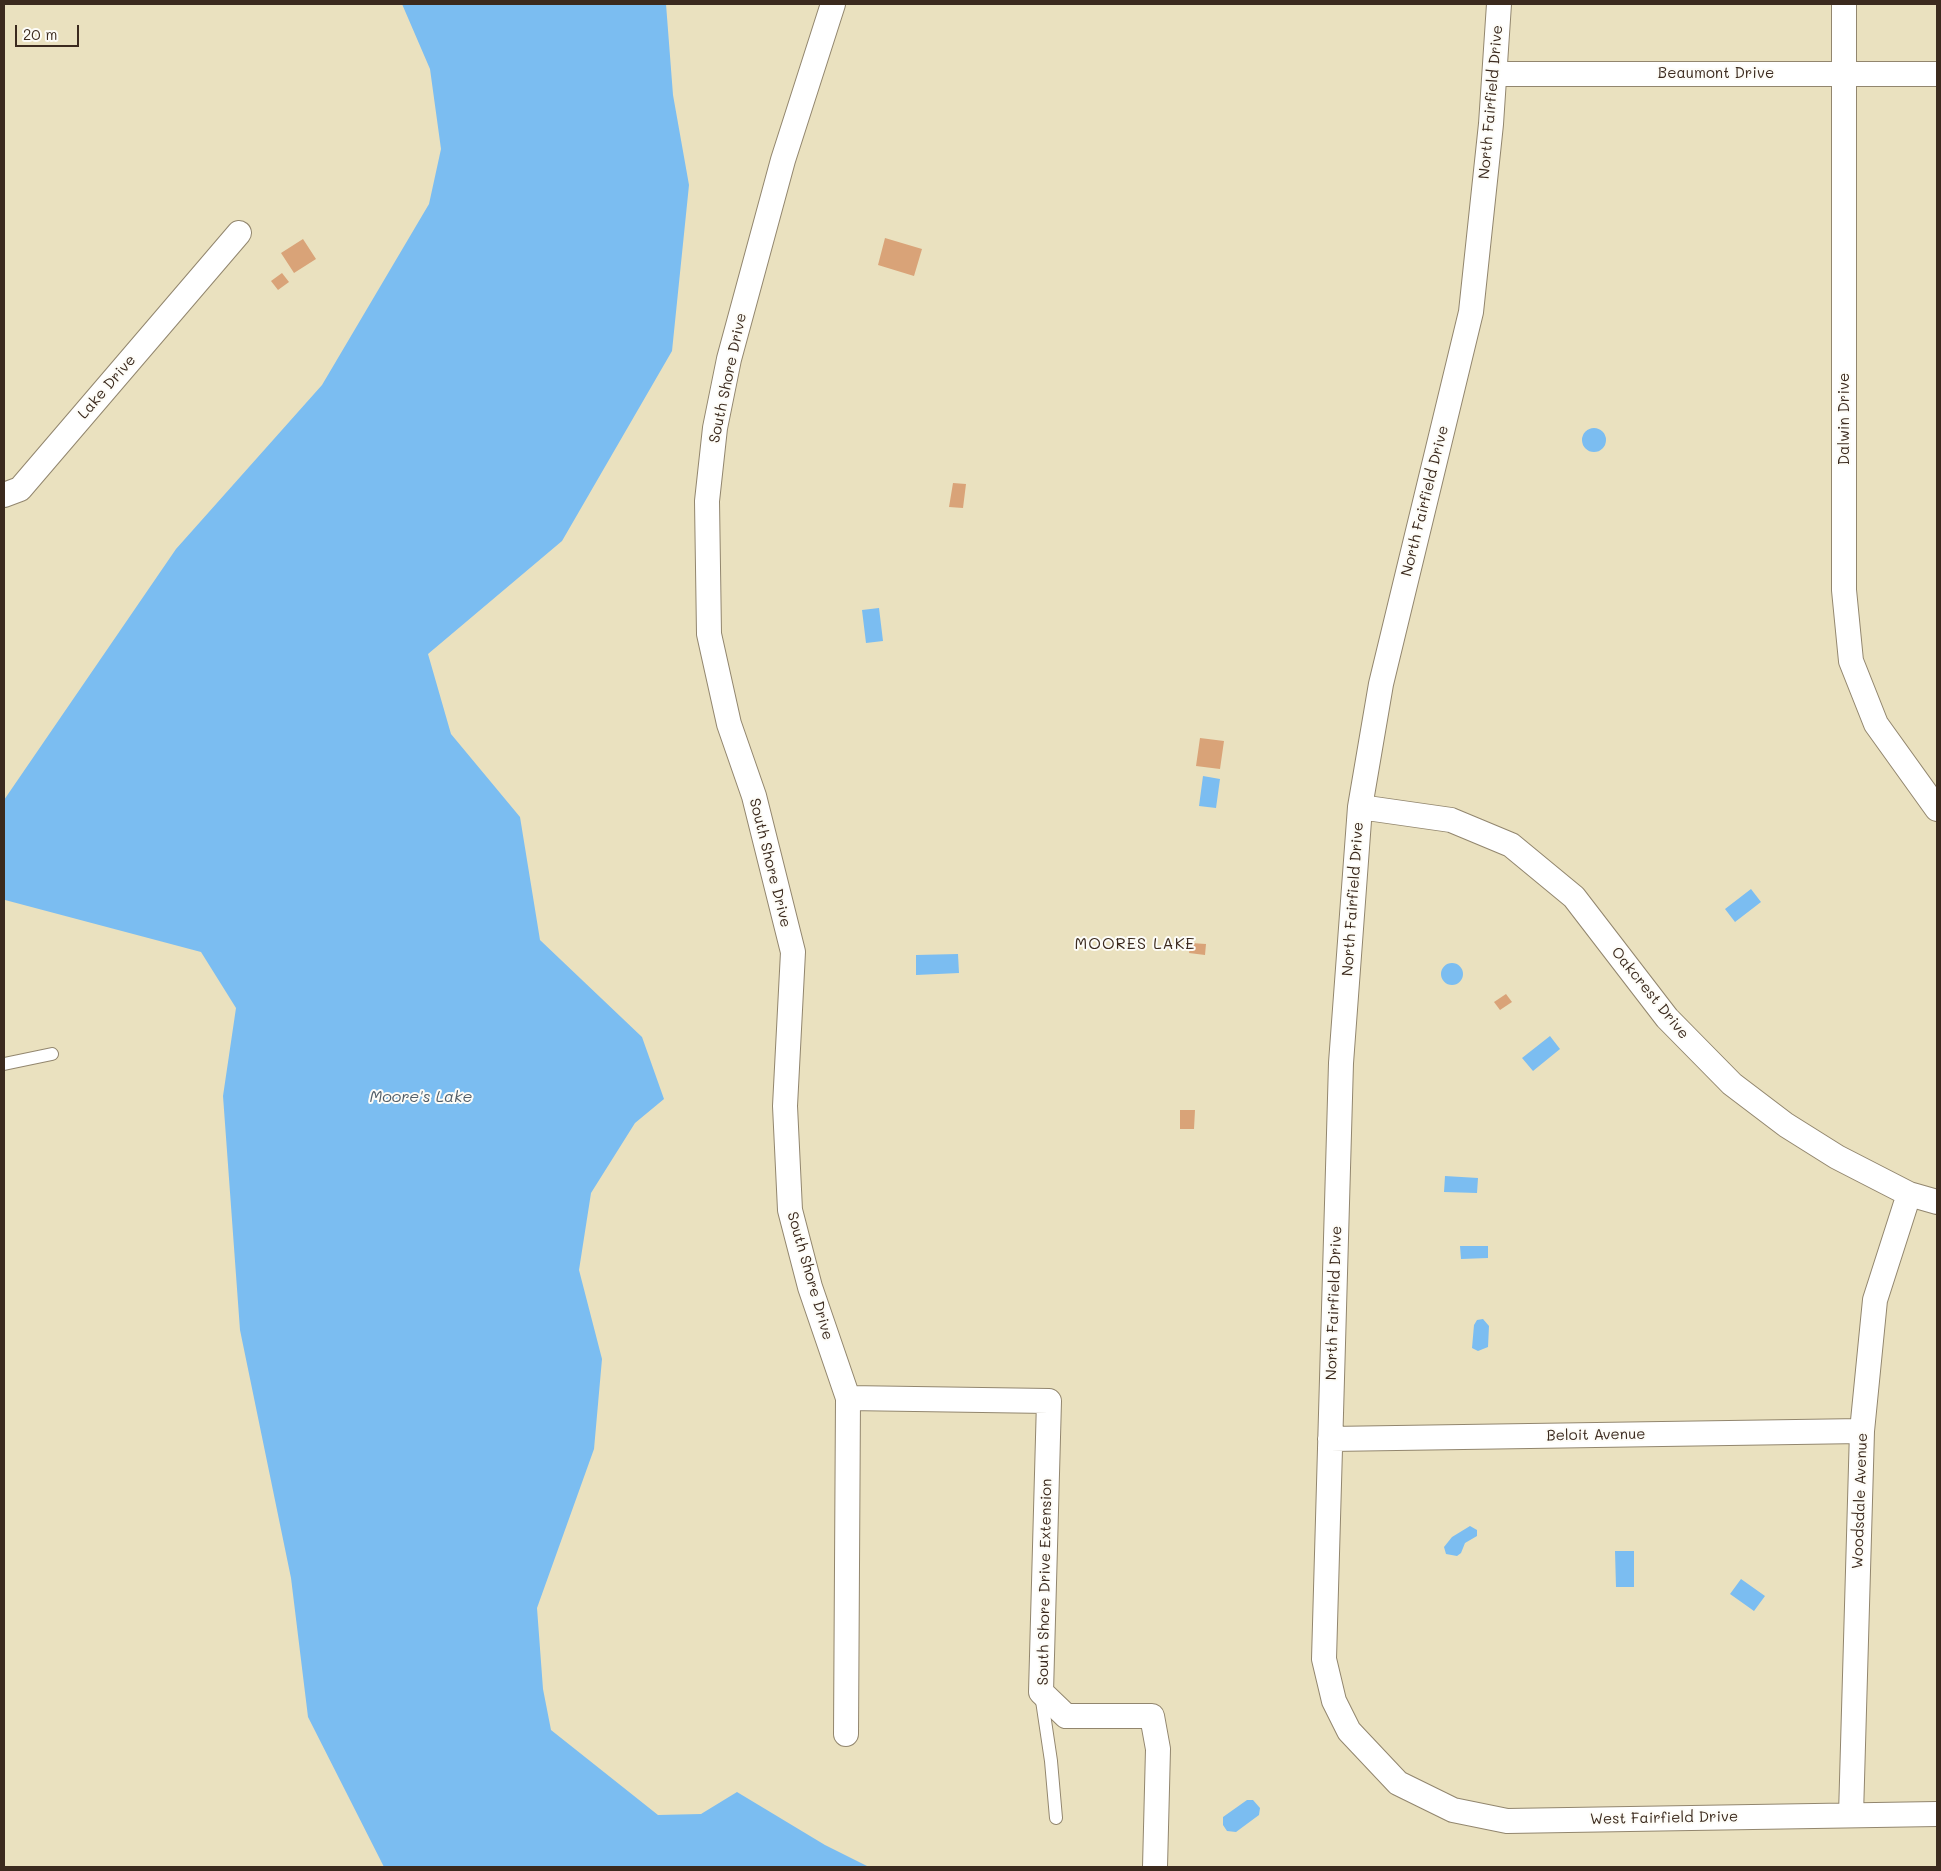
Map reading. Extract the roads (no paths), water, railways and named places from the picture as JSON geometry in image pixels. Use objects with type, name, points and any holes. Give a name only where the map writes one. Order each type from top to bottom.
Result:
[{"type":"street","name":"South Shore Drive","points":[[833,4],[783,160],[729,359],[715,428],[707,501],[709,634],[729,724],[754,796],[793,952],[785,1106],[790,1210],[810,1287],[848,1398],[846,1734]]},
{"type":"street","name":"North Fairfield Drive","points":[[1398,1783],[1349,1731],[1334,1701],[1324,1659],[1341,1063],[1360,807],[1381,684],[1471,312],[1495,74],[1499,4]]},
{"type":"street","name":"Dalwin Drive","points":[[1844,4],[1844,590],[1851,661],[1876,724],[1937,809]]},
{"type":"street","name":"Beaumont Drive","points":[[1495,74],[1937,74]]},
{"type":"street","name":"Lake Drive","points":[[4,495],[20,489],[240,233]]},
{"type":"street","name":"Oakcrest Drive","points":[[1360,807],[1451,820],[1511,845],[1574,897],[1667,1018],[1732,1084],[1786,1125],[1837,1157],[1909,1194],[1937,1202]]},
{"type":"street","name":"Woodsdale Avenue","points":[[1851,1815],[1862,1430],[1875,1300],[1909,1194]]},
{"type":"street","name":"South Shore Drive Extension","points":[[848,1398],[1049,1401],[1041,1692],[1066,1716],[1152,1716],[1158,1749],[1155,1867]]},
{"type":"street","name":"Beloit Avenue","points":[[1330,1439],[1862,1430]]},
{"type":"street","name":"West Fairfield Drive","points":[[1398,1783],[1453,1810],[1507,1821],[1937,1814]]},
{"type":"lane","points":[[4,1064],[52,1054]]},
{"type":"lane","points":[[1041,1692],[1051,1761],[1056,1818]]},
{"type":"water","name":"Moore's Lake","points":[[402,4],[666,4],[673,95],[689,185],[672,351],[562,541],[428,654],[451,734],[520,817],[540,940],[642,1037],[664,1099],[635,1123],[591,1193],[579,1270],[602,1359],[594,1449],[537,1608],[543,1689],[551,1730],[658,1815],[701,1814],[737,1792],[825,1845],[869,1867],[384,1867],[308,1717],[291,1578],[240,1330],[223,1096],[236,1008],[201,952],[5,900],[4,800],[176,549],[322,385],[429,204],[441,149],[430,69]]},
{"type":"water","points":[[1589,428],[1599,428],[1606,435],[1606,445],[1599,452],[1589,452],[1582,445],[1582,435]]},
{"type":"water","points":[[879,608],[883,641],[866,643],[862,610]]},
{"type":"water","points":[[1203,776],[1220,779],[1216,808],[1199,806]]},
{"type":"water","points":[[1751,889],[1761,902],[1735,922],[1725,909]]},
{"type":"water","points":[[958,954],[959,973],[916,975],[916,955]]},
{"type":"water","points":[[1448,963],[1456,963],[1463,970],[1463,978],[1456,985],[1448,985],[1441,978],[1441,970]]},
{"type":"water","points":[[1550,1036],[1560,1049],[1533,1071],[1522,1058]]},
{"type":"water","points":[[1445,1176],[1478,1178],[1477,1193],[1444,1192]]},
{"type":"water","points":[[1460,1246],[1488,1246],[1488,1258],[1461,1259]]},
{"type":"water","points":[[1483,1319],[1489,1326],[1488,1347],[1478,1351],[1472,1348],[1474,1325],[1477,1320]]},
{"type":"water","points":[[1470,1526],[1477,1530],[1477,1536],[1465,1543],[1461,1553],[1457,1556],[1446,1554],[1444,1547],[1452,1537]]},
{"type":"water","points":[[1615,1551],[1634,1551],[1634,1587],[1616,1587]]},
{"type":"water","points":[[1741,1579],[1765,1596],[1754,1611],[1730,1594]]},
{"type":"water","points":[[1247,1800],[1253,1800],[1260,1808],[1259,1815],[1236,1832],[1227,1831],[1223,1825],[1223,1817]]},
{"type":"district","name":"MOORES LAKE","points":[[1135,944]]}]
